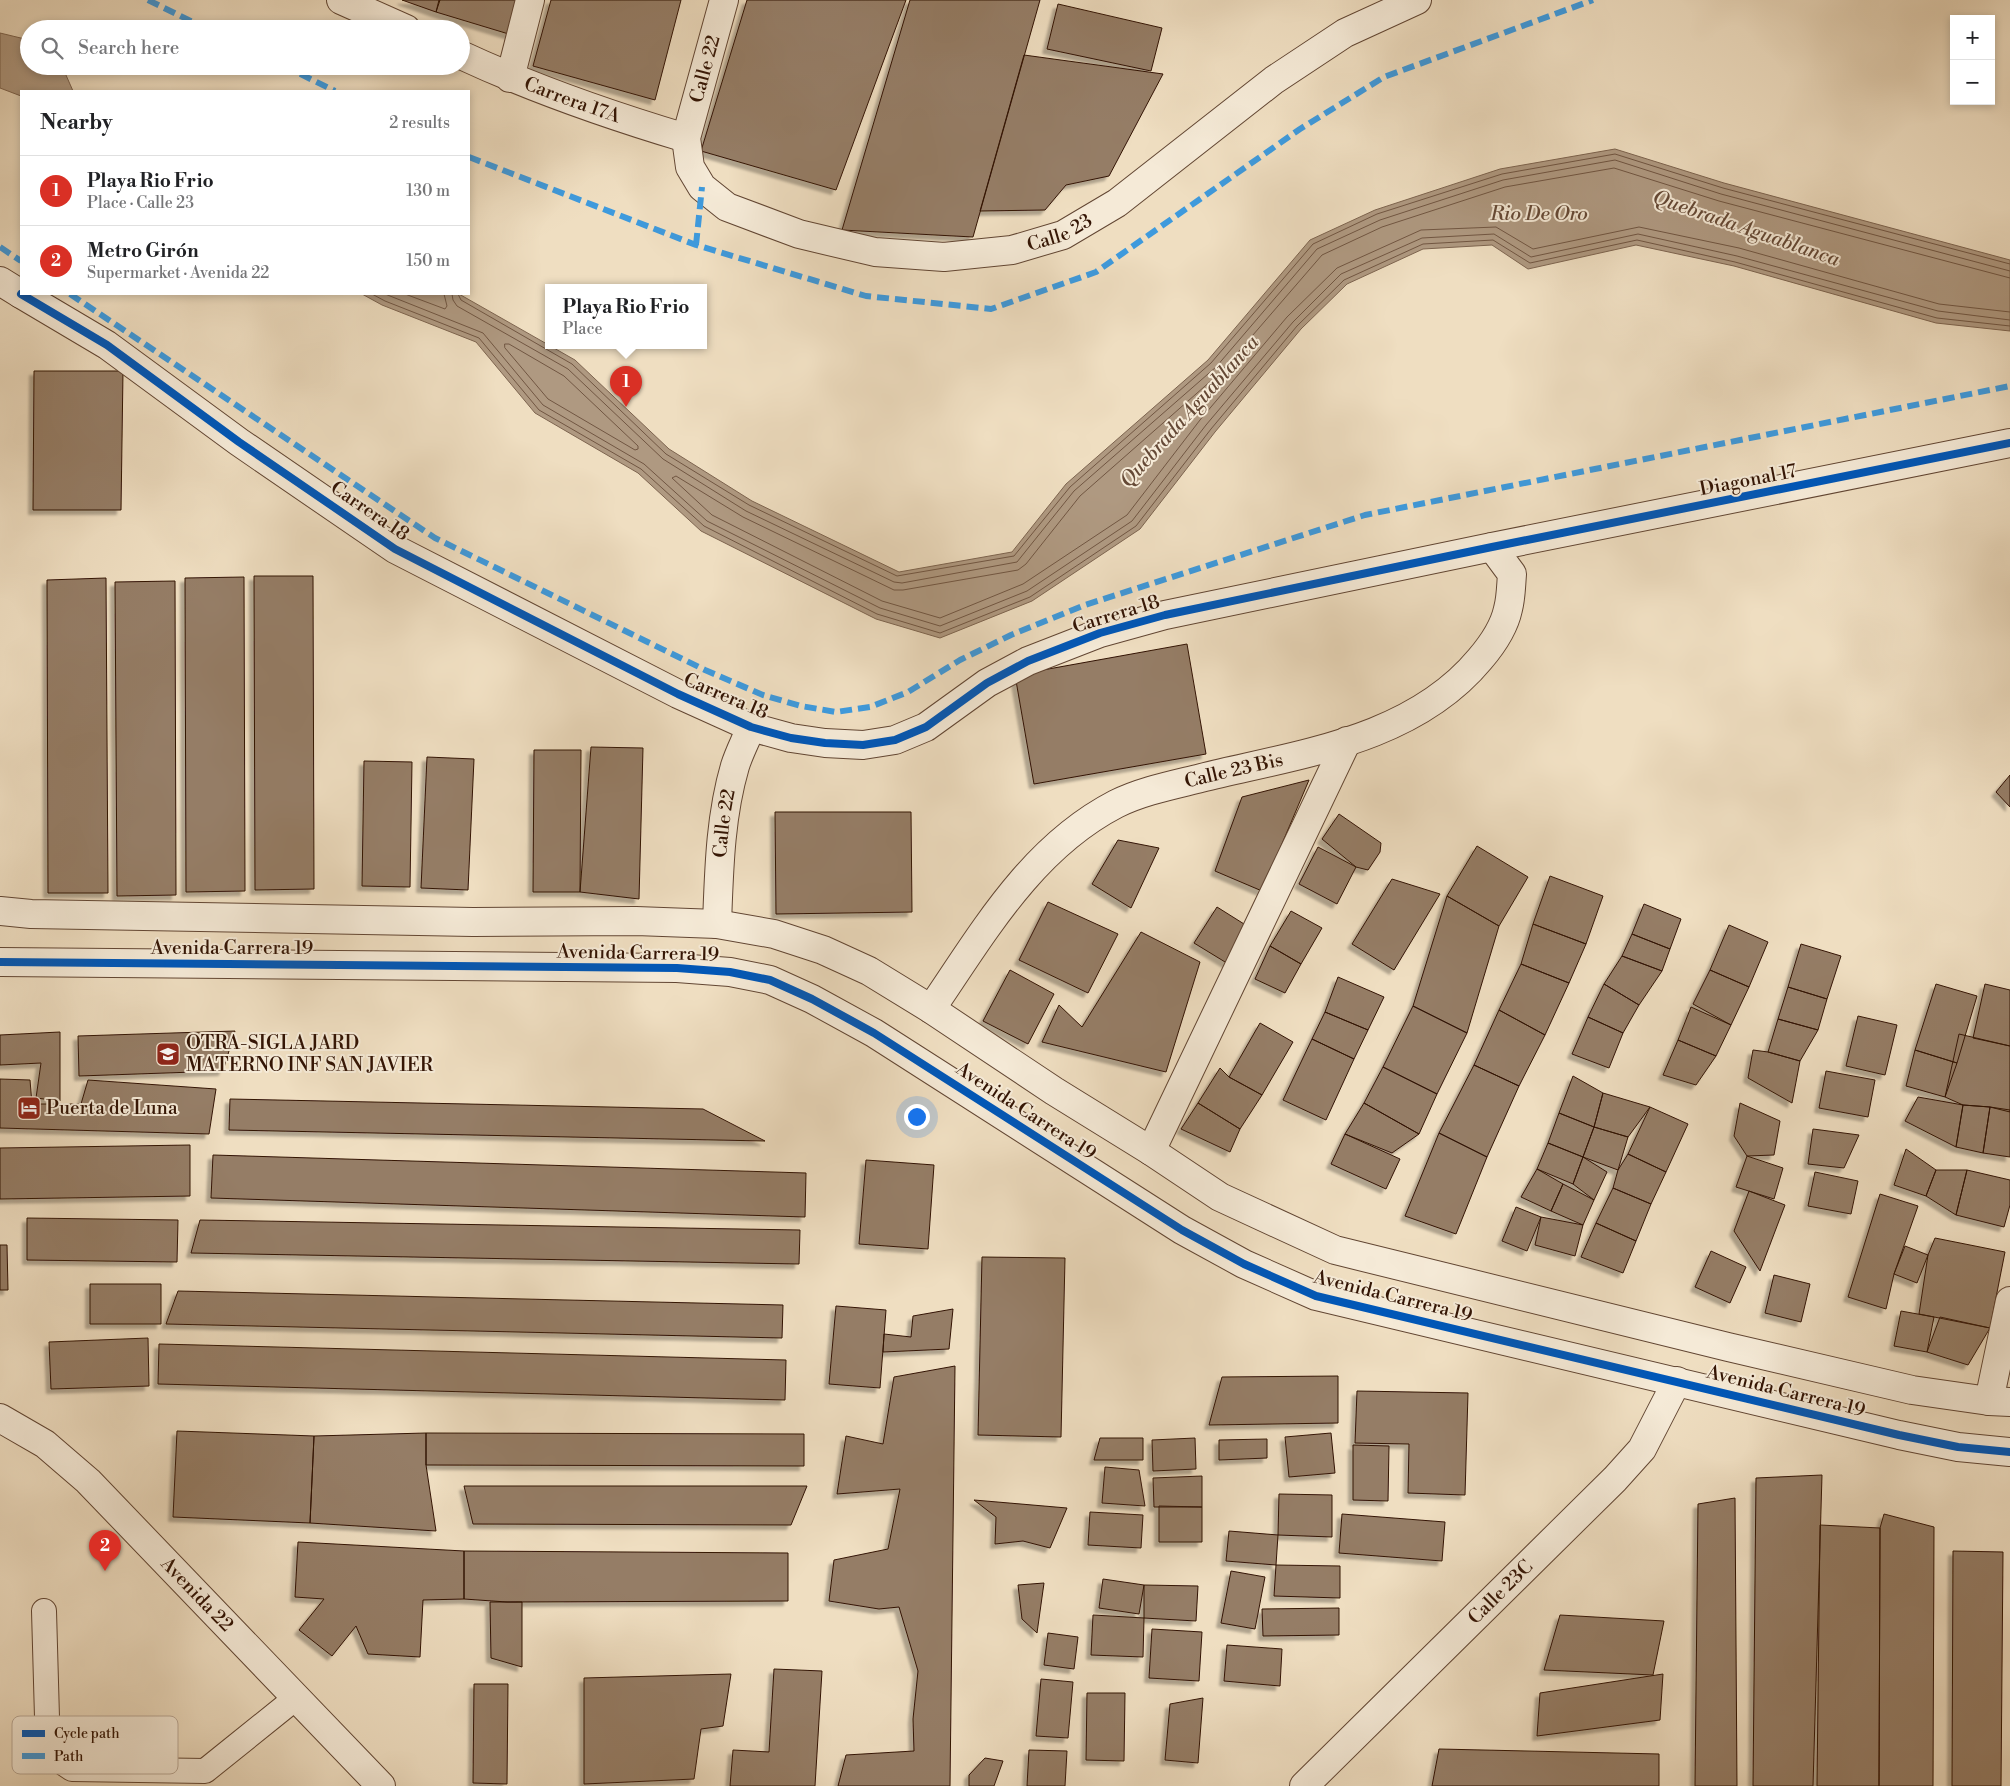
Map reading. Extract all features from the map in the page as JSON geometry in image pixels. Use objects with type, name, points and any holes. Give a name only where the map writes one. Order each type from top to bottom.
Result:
[{"type":"street","points":[[341,0],[384,9],[396,20]]},
{"type":"street","points":[[510,78],[530,0]]},
{"type":"street","name":"Calle 22","points":[[686,138],[724,0]]},
{"type":"street","name":"Calle 23","points":[[686,138],[690,166],[702,187],[727,207],[799,234],[875,252],[944,257],[1012,250],[1063,235],[1116,203],[1274,80],[1345,33],[1417,0]]},
{"type":"street","name":"Carrera 17A","points":[[470,59],[510,78],[603,113],[686,138]]},
{"type":"street","name":"Carrera 18","points":[[0,281],[20,293]]},
{"type":"street","name":"Carrera 18","points":[[23,295],[107,346],[239,442],[395,550],[678,694],[751,727],[791,738],[825,743],[863,745],[895,740],[926,727],[987,683],[1028,661],[1100,633],[1164,615],[1492,546]]},
{"type":"street","name":"Diagonal 17","points":[[1492,546],[2010,443]]},
{"type":"street","name":"Calle 23 Bis","points":[[931,1009],[1005,900],[1036,864],[1076,828],[1117,804],[1166,787],[1347,742],[1397,724],[1435,702],[1469,673],[1494,643],[1508,610],[1512,574],[1492,546]]},
{"type":"street","name":"Calle 22","points":[[717,924],[719,869],[728,797],[736,764],[751,727]]},
{"type":"street","points":[[1150,1151],[1347,742]]},
{"type":"street","name":"Avenida Carrera 19","points":[[0,911],[60,914],[717,924],[774,934],[823,950],[869,971],[931,1009],[1054,1091],[1220,1197],[1335,1250],[1728,1347],[1912,1390],[2000,1402]]},
{"type":"street","name":"Avenida Carrera 19","points":[[0,962],[677,968],[730,972],[770,980],[812,999],[874,1033],[1182,1230],[1253,1268],[1316,1296],[1900,1435],[1958,1447],[2010,1452]]},
{"type":"street","points":[[2000,1402],[2010,1300]]},
{"type":"street","name":"Calle 23C","points":[[1304,1786],[1615,1479],[1642,1449],[1676,1381]]},
{"type":"street","name":"Avenida 22","points":[[0,1418],[45,1444],[88,1481],[381,1786]]},
{"type":"lane","points":[[44,1611],[47,1716]]},
{"type":"lane","points":[[178,1770],[205,1771],[297,1698]]},
{"type":"water","points":[[0,33],[20,38],[20,75],[66,75],[73,90],[20,90],[20,96],[0,88]]},
{"type":"water","name":"Rio De Oro","points":[[1615,149],[1724,183],[2010,260],[2010,331],[1936,323],[1734,266],[1636,245],[1528,269],[1492,245],[1423,249],[1347,284],[1301,329],[1215,432],[1140,529],[1032,601],[940,638],[876,619],[701,531],[638,473],[535,413],[476,342],[382,305],[364,295],[461,295],[545,343],[545,349],[556,349],[575,360],[669,449],[752,501],[899,572],[1012,552],[1066,484],[1208,360],[1310,240],[1375,210],[1500,169]]},
{"type":"building","points":[[402,0],[440,0],[436,12]]},
{"type":"building","points":[[439,0],[521,0],[512,35],[470,22],[470,20],[462,20],[436,12]]},
{"type":"building","points":[[551,0],[681,0],[655,100],[533,66]]},
{"type":"building","points":[[747,0],[906,0],[836,190],[701,151]]},
{"type":"building","points":[[910,0],[1040,0],[973,237],[842,230]]},
{"type":"building","points":[[1058,4],[1162,28],[1151,71],[1047,49]]},
{"type":"building","points":[[1024,55],[1163,74],[1109,176],[1066,185],[1045,210],[980,211]]},
{"type":"building","points":[[34,371],[123,371],[121,510],[33,510]]},
{"type":"building","points":[[254,576],[313,576],[314,889],[255,890]]},
{"type":"building","points":[[244,577],[245,891],[186,892],[185,578]]},
{"type":"building","points":[[106,578],[108,893],[48,893],[47,580]]},
{"type":"building","points":[[175,581],[176,895],[117,896],[115,582]]},
{"type":"building","points":[[1187,644],[1206,754],[1034,784],[1015,675]]},
{"type":"building","points":[[591,747],[643,748],[639,899],[580,892]]},
{"type":"building","points":[[534,750],[581,750],[580,892],[533,892]]},
{"type":"building","points":[[427,757],[474,759],[468,890],[421,888]]},
{"type":"building","points":[[364,761],[412,762],[410,887],[362,886]]},
{"type":"building","points":[[2010,775],[2010,807],[1996,792]]},
{"type":"building","points":[[1309,780],[1262,891],[1215,871],[1242,797]]},
{"type":"building","points":[[775,812],[911,812],[912,912],[776,914]]},
{"type":"building","points":[[1339,814],[1381,843],[1380,852],[1368,870],[1356,867],[1322,839]]},
{"type":"building","points":[[1118,840],[1159,848],[1131,908],[1092,884]]},
{"type":"building","points":[[1477,846],[1528,877],[1499,926],[1447,896]]},
{"type":"building","points":[[1318,847],[1356,867],[1337,904],[1299,884]]},
{"type":"building","points":[[1550,876],[1603,896],[1586,944],[1533,924]]},
{"type":"building","points":[[1392,879],[1440,894],[1394,970],[1352,944]]},
{"type":"building","points":[[1447,896],[1499,926],[1467,1033],[1413,1006]]},
{"type":"building","points":[[1048,902],[1118,934],[1088,993],[1019,960]]},
{"type":"building","points":[[1644,904],[1681,919],[1670,949],[1632,934]]},
{"type":"building","points":[[1217,907],[1252,929],[1230,965],[1194,943]]},
{"type":"building","points":[[1291,911],[1322,928],[1301,964],[1270,946]]},
{"type":"building","points":[[1533,924],[1586,944],[1569,983],[1521,964]]},
{"type":"building","points":[[1729,925],[1768,942],[1749,987],[1710,970]]},
{"type":"building","points":[[1141,932],[1200,962],[1166,1072],[1042,1042],[1059,1005],[1082,1027]]},
{"type":"building","points":[[1632,934],[1670,949],[1662,971],[1622,956]]},
{"type":"building","points":[[1801,944],[1841,956],[1827,999],[1788,987]]},
{"type":"building","points":[[1270,946],[1301,964],[1285,993],[1255,979]]},
{"type":"building","points":[[1622,956],[1662,971],[1639,1005],[1604,984]]},
{"type":"building","points":[[1521,964],[1569,983],[1545,1035],[1499,1010]]},
{"type":"building","points":[[1010,970],[1054,994],[1028,1044],[983,1021]]},
{"type":"building","points":[[1710,970],[1749,987],[1731,1025],[1693,1004]]},
{"type":"building","points":[[1338,977],[1384,997],[1368,1030],[1325,1012]]},
{"type":"building","points":[[1604,984],[1639,1005],[1623,1033],[1588,1017]]},
{"type":"building","points":[[1936,984],[1977,996],[1957,1063],[1915,1050]]},
{"type":"building","points":[[1985,984],[2010,990],[2010,1046],[1973,1038]]},
{"type":"building","points":[[1788,987],[1827,999],[1818,1030],[1778,1019]]},
{"type":"building","points":[[1413,1006],[1467,1033],[1437,1094],[1383,1067]]},
{"type":"building","points":[[1691,1007],[1731,1025],[1716,1056],[1678,1040]]},
{"type":"building","points":[[1499,1010],[1545,1035],[1519,1086],[1474,1065]]},
{"type":"building","points":[[1325,1012],[1368,1030],[1354,1059],[1312,1039]]},
{"type":"building","points":[[1858,1016],[1897,1025],[1885,1075],[1846,1066]]},
{"type":"building","points":[[1588,1017],[1623,1033],[1609,1068],[1572,1054]]},
{"type":"building","points":[[1778,1019],[1818,1030],[1800,1061],[1768,1052]]},
{"type":"building","points":[[1260,1023],[1293,1042],[1262,1095],[1229,1077]]},
{"type":"building","points":[[235,1031],[223,1071],[79,1076],[78,1036]]},
{"type":"building","points":[[60,1032],[60,1101],[36,1098],[41,1063],[0,1065],[0,1035]]},
{"type":"building","points":[[1959,1034],[2010,1046],[2010,1112],[1990,1107],[1963,1105],[1945,1097]]},
{"type":"building","points":[[1312,1039],[1354,1059],[1326,1120],[1283,1100]]},
{"type":"building","points":[[1678,1040],[1716,1056],[1696,1085],[1663,1075]]},
{"type":"building","points":[[1753,1050],[1800,1061],[1792,1103],[1748,1078]]},
{"type":"building","points":[[1915,1050],[1957,1063],[1945,1097],[1906,1086]]},
{"type":"building","points":[[1474,1065],[1519,1086],[1487,1157],[1439,1133]]},
{"type":"building","points":[[1383,1067],[1437,1094],[1419,1134],[1364,1103]]},
{"type":"building","points":[[1220,1068],[1229,1077],[1262,1095],[1240,1129],[1198,1103]]},
{"type":"building","points":[[1826,1071],[1875,1080],[1868,1117],[1819,1108]]},
{"type":"building","points":[[1573,1076],[1603,1093],[1594,1127],[1559,1113]]},
{"type":"building","points":[[0,1079],[30,1080],[32,1104],[81,1104],[88,1080],[216,1089],[209,1134],[0,1128]]},
{"type":"building","points":[[1603,1093],[1650,1107],[1628,1137],[1594,1127]]},
{"type":"building","points":[[1918,1097],[1963,1105],[1956,1147],[1905,1121]]},
{"type":"building","points":[[230,1099],[703,1109],[765,1141],[229,1130]]},
{"type":"building","points":[[1198,1103],[1240,1129],[1230,1152],[1181,1129]]},
{"type":"building","points":[[1364,1103],[1419,1134],[1392,1153],[1345,1134]]},
{"type":"building","points":[[1740,1103],[1780,1121],[1774,1155],[1747,1156],[1734,1136]]},
{"type":"building","points":[[1963,1105],[1990,1107],[1983,1153],[1956,1147]]},
{"type":"building","points":[[1650,1107],[1688,1124],[1666,1172],[1628,1154]]},
{"type":"building","points":[[1990,1107],[2010,1110],[2010,1157],[1983,1153]]},
{"type":"building","points":[[1559,1113],[1594,1127],[1583,1157],[1548,1143]]},
{"type":"building","points":[[1594,1127],[1628,1137],[1618,1170],[1583,1157]]},
{"type":"building","points":[[1813,1129],[1859,1135],[1844,1168],[1808,1164]]},
{"type":"building","points":[[1439,1133],[1487,1157],[1456,1234],[1405,1216]]},
{"type":"building","points":[[1345,1134],[1400,1159],[1386,1189],[1331,1164]]},
{"type":"building","points":[[1548,1143],[1583,1157],[1573,1184],[1537,1169]]},
{"type":"building","points":[[190,1145],[190,1196],[0,1199],[0,1148]]},
{"type":"building","points":[[1906,1149],[1936,1170],[1926,1196],[1894,1185]]},
{"type":"building","points":[[1628,1154],[1666,1172],[1651,1204],[1613,1188],[1618,1170]]},
{"type":"building","points":[[213,1155],[806,1173],[805,1217],[211,1198]]},
{"type":"building","points":[[1747,1156],[1783,1168],[1774,1199],[1736,1187]]},
{"type":"building","points":[[1583,1157],[1607,1172],[1594,1200],[1573,1184]]},
{"type":"building","points":[[866,1160],[934,1165],[928,1249],[859,1244]]},
{"type":"building","points":[[1537,1169],[1563,1184],[1551,1211],[1521,1197]]},
{"type":"building","points":[[1936,1170],[1967,1170],[1956,1215],[1926,1196]]},
{"type":"building","points":[[1967,1170],[2010,1180],[2010,1205],[2004,1227],[1956,1215]]},
{"type":"building","points":[[1815,1172],[1858,1181],[1851,1214],[1808,1206]]},
{"type":"building","points":[[1563,1184],[1594,1200],[1583,1225],[1551,1211]]},
{"type":"building","points":[[1613,1188],[1651,1204],[1636,1241],[1596,1223]]},
{"type":"building","points":[[1749,1191],[1785,1205],[1760,1271],[1734,1231]]},
{"type":"building","points":[[1880,1194],[1918,1206],[1894,1274],[1886,1309],[1848,1297]]},
{"type":"building","points":[[1516,1207],[1541,1217],[1527,1251],[1502,1241]]},
{"type":"building","points":[[1541,1217],[1583,1225],[1575,1256],[1535,1245]]},
{"type":"building","points":[[27,1218],[178,1220],[177,1262],[27,1260]]},
{"type":"building","points":[[200,1220],[800,1230],[799,1264],[191,1253]]},
{"type":"building","points":[[1596,1223],[1636,1241],[1623,1273],[1581,1257]]},
{"type":"building","points":[[1935,1238],[2005,1252],[1990,1328],[1919,1314],[1928,1255]]},
{"type":"building","points":[[0,1245],[7,1245],[8,1290],[0,1290]]},
{"type":"building","points":[[1905,1246],[1928,1255],[1917,1283],[1894,1274]]},
{"type":"building","points":[[1711,1251],[1746,1267],[1730,1303],[1695,1287]]},
{"type":"building","points":[[982,1257],[1065,1258],[1061,1437],[978,1435]]},
{"type":"building","points":[[1774,1275],[1810,1284],[1801,1322],[1765,1313]]},
{"type":"building","points":[[90,1284],[161,1284],[161,1324],[90,1324]]},
{"type":"building","points":[[178,1291],[783,1305],[782,1338],[166,1324]]},
{"type":"building","points":[[836,1306],[886,1310],[880,1388],[829,1384]]},
{"type":"building","points":[[953,1309],[949,1349],[883,1352],[884,1334],[911,1337],[913,1316]]},
{"type":"building","points":[[1901,1311],[1934,1317],[1927,1352],[1894,1346]]},
{"type":"building","points":[[1940,1317],[1990,1328],[1968,1365],[1927,1352]]},
{"type":"building","points":[[148,1338],[149,1386],[51,1389],[49,1342]]},
{"type":"building","points":[[159,1344],[786,1360],[785,1400],[158,1384]]},
{"type":"building","points":[[955,1366],[950,1786],[838,1786],[846,1755],[914,1751],[913,1719],[918,1671],[899,1607],[879,1609],[829,1601],[834,1560],[888,1549],[900,1489],[837,1494],[846,1436],[883,1444],[894,1377]]},
{"type":"building","points":[[1338,1376],[1338,1423],[1209,1425],[1222,1377]]},
{"type":"building","points":[[1357,1391],[1468,1393],[1465,1495],[1408,1493],[1409,1444],[1355,1443]]},
{"type":"building","points":[[177,1431],[314,1436],[310,1523],[173,1517]]},
{"type":"building","points":[[426,1433],[426,1465],[436,1531],[310,1523],[314,1436]]},
{"type":"building","points":[[426,1433],[804,1434],[804,1466],[426,1465]]},
{"type":"building","points":[[1331,1433],[1335,1473],[1289,1477],[1285,1437]]},
{"type":"building","points":[[1100,1438],[1143,1438],[1143,1460],[1094,1460]]},
{"type":"building","points":[[1195,1438],[1196,1469],[1153,1471],[1152,1440]]},
{"type":"building","points":[[1267,1439],[1267,1458],[1219,1460],[1219,1440]]},
{"type":"building","points":[[1353,1445],[1389,1446],[1388,1501],[1353,1500]]},
{"type":"building","points":[[1105,1467],[1139,1470],[1145,1506],[1102,1503]]},
{"type":"building","points":[[1822,1475],[1813,1786],[1753,1786],[1756,1478]]},
{"type":"building","points":[[1202,1476],[1202,1507],[1154,1507],[1153,1478]]},
{"type":"building","points":[[464,1486],[807,1486],[791,1525],[473,1524]]},
{"type":"building","points":[[1279,1494],[1332,1495],[1332,1537],[1278,1535]]},
{"type":"building","points":[[1735,1498],[1737,1786],[1695,1786],[1698,1504]]},
{"type":"building","points":[[974,1500],[1067,1508],[1050,1548],[1023,1541],[995,1544],[996,1517]]},
{"type":"building","points":[[1159,1506],[1202,1507],[1202,1542],[1159,1542]]},
{"type":"building","points":[[1090,1512],[1143,1515],[1141,1548],[1088,1545]]},
{"type":"building","points":[[1342,1514],[1445,1522],[1442,1561],[1339,1553]]},
{"type":"building","points":[[1884,1514],[1934,1527],[1933,1786],[1879,1786],[1880,1528]]},
{"type":"building","points":[[1820,1525],[1880,1528],[1879,1786],[1817,1786]]},
{"type":"building","points":[[1229,1531],[1278,1535],[1276,1565],[1226,1561]]},
{"type":"building","points":[[298,1542],[464,1551],[464,1599],[423,1600],[420,1657],[368,1654],[356,1626],[332,1656],[299,1630],[324,1599],[295,1597]]},
{"type":"building","points":[[464,1551],[788,1553],[788,1601],[507,1602],[464,1599]]},
{"type":"building","points":[[1953,1551],[2003,1552],[2001,1786],[1952,1786]]},
{"type":"building","points":[[1276,1565],[1340,1566],[1340,1598],[1274,1596]]},
{"type":"building","points":[[1231,1571],[1265,1577],[1255,1629],[1221,1623]]},
{"type":"building","points":[[1103,1579],[1144,1585],[1139,1614],[1099,1608]]},
{"type":"building","points":[[1044,1583],[1037,1633],[1022,1619],[1018,1585]]},
{"type":"building","points":[[1144,1585],[1198,1586],[1196,1621],[1144,1618]]},
{"type":"building","points":[[490,1602],[522,1602],[522,1667],[491,1658]]},
{"type":"building","points":[[1339,1608],[1339,1635],[1263,1636],[1262,1609]]},
{"type":"building","points":[[1093,1615],[1144,1618],[1143,1657],[1091,1655]]},
{"type":"building","points":[[1560,1615],[1664,1621],[1653,1675],[1544,1670]]},
{"type":"building","points":[[1152,1629],[1202,1632],[1199,1681],[1149,1678]]},
{"type":"building","points":[[1048,1633],[1078,1637],[1074,1669],[1044,1665]]},
{"type":"building","points":[[1227,1645],[1282,1649],[1280,1686],[1224,1681]]},
{"type":"building","points":[[774,1669],[822,1671],[815,1786],[730,1786],[733,1750],[769,1752]]},
{"type":"building","points":[[731,1674],[723,1726],[701,1729],[694,1779],[584,1784],[584,1678]]},
{"type":"building","points":[[1663,1674],[1660,1720],[1537,1736],[1540,1693]]},
{"type":"building","points":[[1041,1679],[1073,1682],[1068,1738],[1036,1736]]},
{"type":"building","points":[[474,1684],[508,1684],[507,1784],[473,1783]]},
{"type":"building","points":[[1087,1693],[1125,1693],[1124,1761],[1086,1760]]},
{"type":"building","points":[[1203,1698],[1198,1763],[1165,1760],[1170,1704]]},
{"type":"building","points":[[1439,1749],[1659,1754],[1659,1786],[1432,1786]]},
{"type":"building","points":[[1029,1750],[1067,1751],[1065,1786],[1027,1786]]},
{"type":"building","points":[[985,1758],[1003,1761],[994,1786],[969,1786],[969,1775]]},
{"type":"marked path","points":[[148,0],[189,20]]},
{"type":"marked path","points":[[470,157],[696,245],[866,296],[991,309],[1096,272],[1300,129],[1384,77],[1593,0]]},
{"type":"marked path","points":[[302,75],[333,90]]},
{"type":"marked path","points":[[696,245],[702,187]]},
{"type":"marked path","points":[[0,247],[20,260]]},
{"type":"marked path","points":[[71,295],[435,538],[705,670],[763,695],[801,706],[836,712],[870,707],[908,692],[960,660],[1011,635],[1085,605],[1365,515],[2010,386]]},
{"type":"cycle path","points":[[23,295],[107,345],[239,442],[395,549],[678,694],[751,727],[791,738],[825,743],[863,745],[895,740],[926,727],[987,683],[1028,661],[1100,633],[1165,615],[2010,443]]},
{"type":"cycle path","points":[[0,962],[677,968],[730,972],[770,980],[812,999],[874,1033],[1182,1230],[1244,1264],[1316,1296],[1899,1435],[1958,1447],[2010,1452]]},
{"type":"place","name":"Playa Rio Frio","points":[[626,407]]},
{"type":"place","name":"OTRA-SIGLA JARD MATERNO INF SAN JAVIER","points":[[168,1054]]},
{"type":"place","name":"Puerta de Luna","points":[[29,1108]]},
{"type":"place","name":"Metro Girón","points":[[105,1571]]},
{"type":"water label","name":"Quebrada Aguablanca","points":[[1746,229]]},
{"type":"water label","name":"Quebrada Aguablanca","points":[[1190,412]]}]
